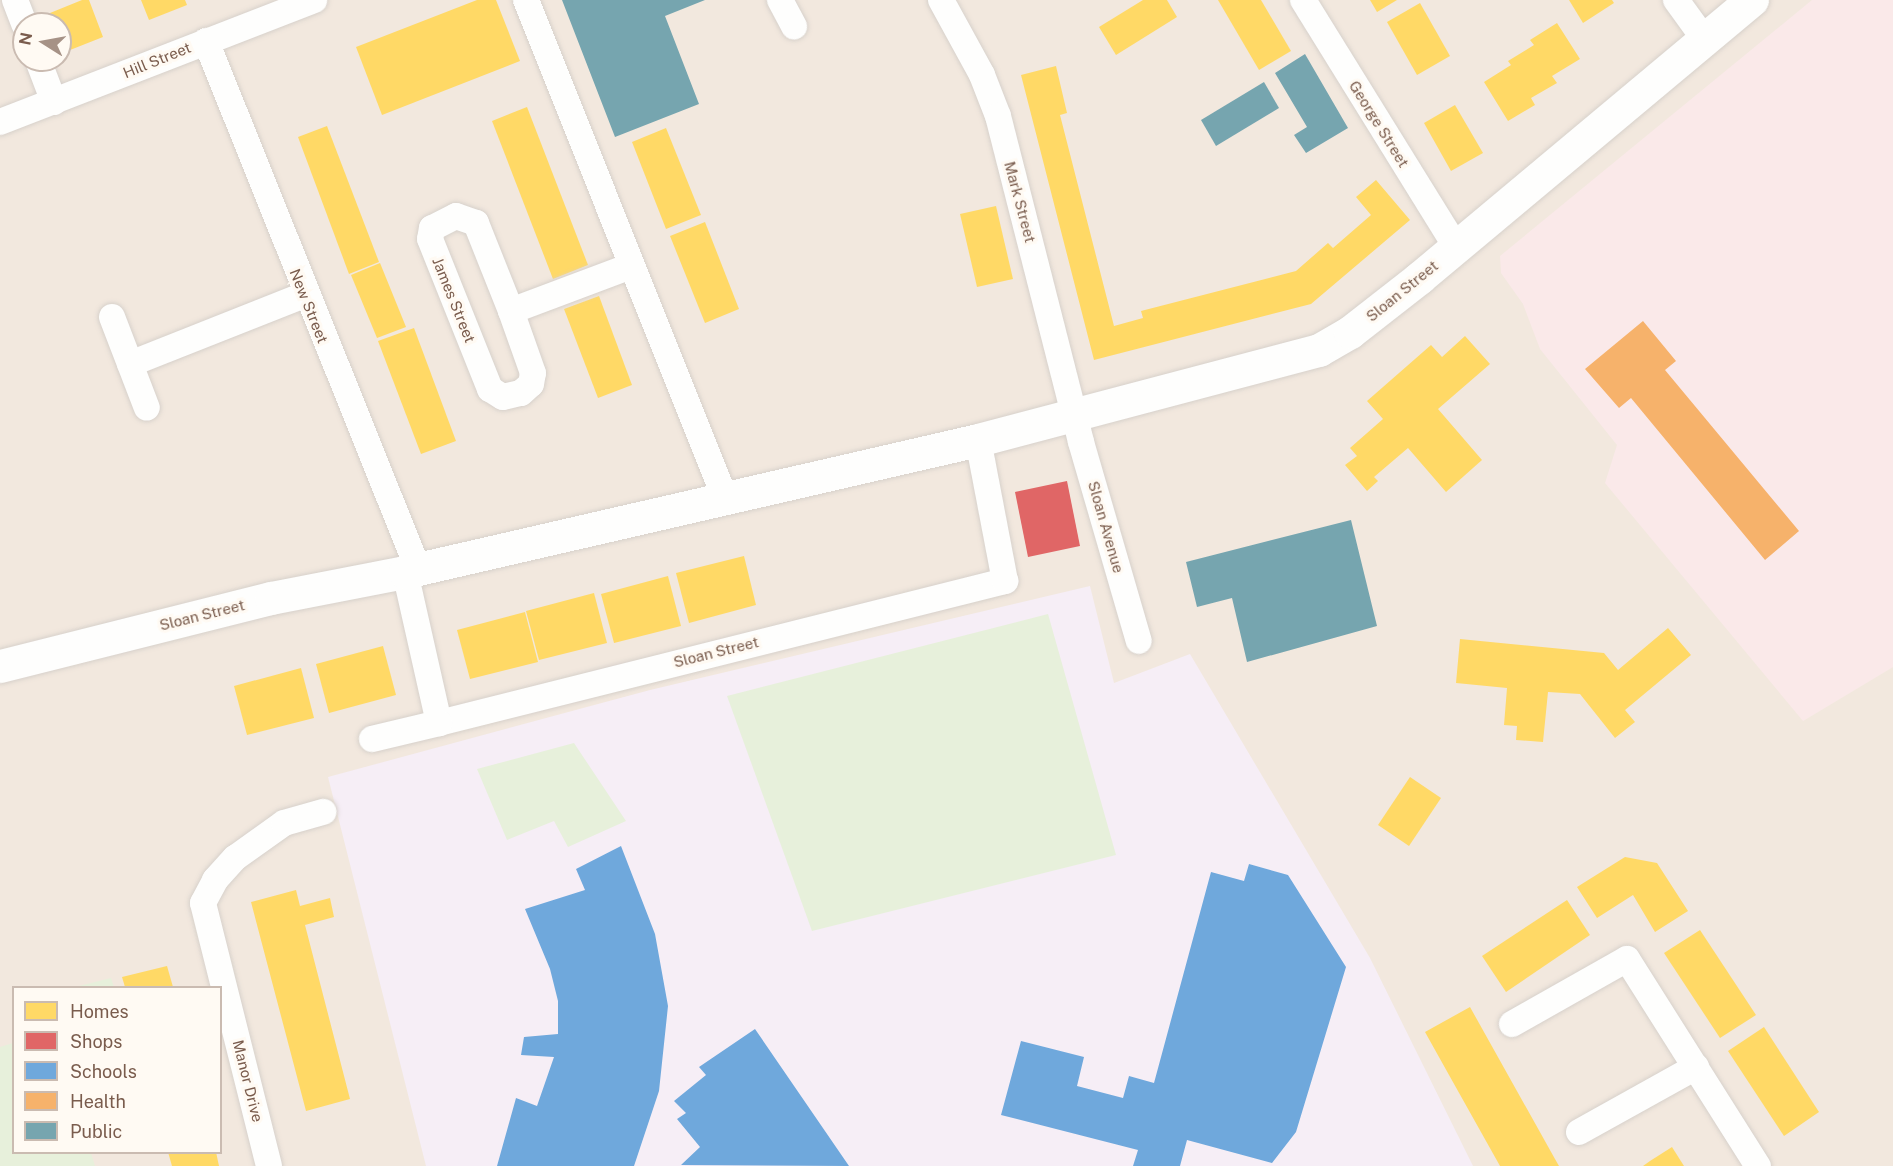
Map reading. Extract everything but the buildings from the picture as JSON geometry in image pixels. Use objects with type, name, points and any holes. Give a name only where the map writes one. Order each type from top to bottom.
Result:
[{"type":"street","name":"Hill Street","points":[[0,122],[315,0]]},
{"type":"street","points":[[526,0],[725,498]]},
{"type":"street","points":[[780,0],[794,26]]},
{"type":"street","name":"Mark Street","points":[[941,0],[982,75],[998,116],[1075,413]]},
{"type":"street","name":"George Street","points":[[1303,0],[1456,247]]},
{"type":"street","points":[[1676,0],[1706,40]]},
{"type":"street","name":"Sloan Street","points":[[0,666],[271,598],[411,571],[978,440],[1319,350],[1350,332],[1456,247],[1752,0]]},
{"type":"street","name":"New Street","points":[[206,41],[411,571]]},
{"type":"street","points":[[43,72],[54,102]]},
{"type":"street","name":"James Street","points":[[456,216],[476,223],[511,312],[533,373],[531,384],[521,393],[503,397],[490,389],[430,239],[432,228],[456,216]]},
{"type":"street","points":[[511,312],[631,266]]},
{"type":"street","points":[[130,364],[304,295]]},
{"type":"street","points":[[112,317],[147,408]]},
{"type":"street","name":"Sloan Avenue","points":[[1075,413],[1139,641]]},
{"type":"street","name":"Sloan Street","points":[[439,723],[1005,581],[978,440]]},
{"type":"street","points":[[372,739],[439,723],[411,571]]},
{"type":"street","name":"Manor Drive","points":[[269,1166],[203,903],[215,880],[235,858],[284,823],[323,812]]},
{"type":"street","points":[[1512,1024],[1627,959],[1758,1166]]},
{"type":"street","points":[[1578,1132],[1696,1068]]},
{"type":"shaded area","points":[[0,0],[1893,0],[1893,1166],[0,1166]]},
{"type":"shaded area","points":[[1812,0],[1893,0],[1893,667],[1803,721],[1605,483],[1617,445],[1540,349],[1523,304],[1501,273],[1500,256]]},
{"type":"shaded area","points":[[1090,586],[1114,683],[1190,654],[1370,958],[1473,1166],[426,1166],[328,777],[650,690]]},
{"type":"green space","points":[[1048,614],[1116,855],[812,931],[727,696]]},
{"type":"green space","points":[[574,743],[626,821],[568,847],[554,821],[507,840],[477,769]]},
{"type":"green space","points":[[111,978],[114,986],[79,986]]},
{"type":"green space","points":[[12,1043],[12,1154],[91,1154],[95,1166],[0,1166],[0,1047]]}]
